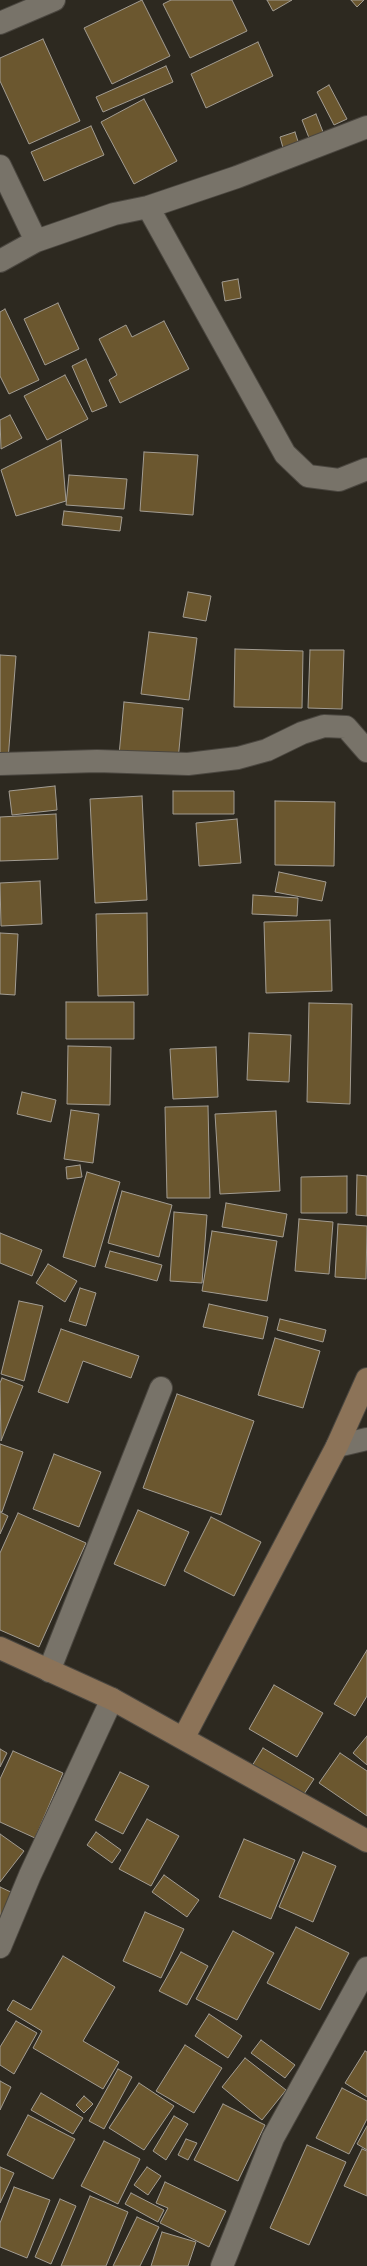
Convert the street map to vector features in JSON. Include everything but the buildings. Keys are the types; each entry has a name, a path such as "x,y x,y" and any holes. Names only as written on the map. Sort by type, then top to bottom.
{"street":[{"path":"0,24 54,0"},
{"path":"0,261 36,241 114,214 148,207 237,177 367,127"},
{"path":"0,166 36,241"},
{"path":"148,207 285,454 308,476 339,480 367,469"},
{"path":"0,764 97,761 188,764 238,758 267,750 302,733 324,726 346,727 367,751"},
{"path":"184,1737 337,1446 367,1378"},
{"path":"49,1671 161,1388"},
{"path":"337,1446 367,1439"},
{"path":"0,1648 112,1699 184,1737 367,1841"},
{"path":"0,1947 30,1875 112,1699"},
{"path":"222,2266 273,2138 367,1968"}]}
